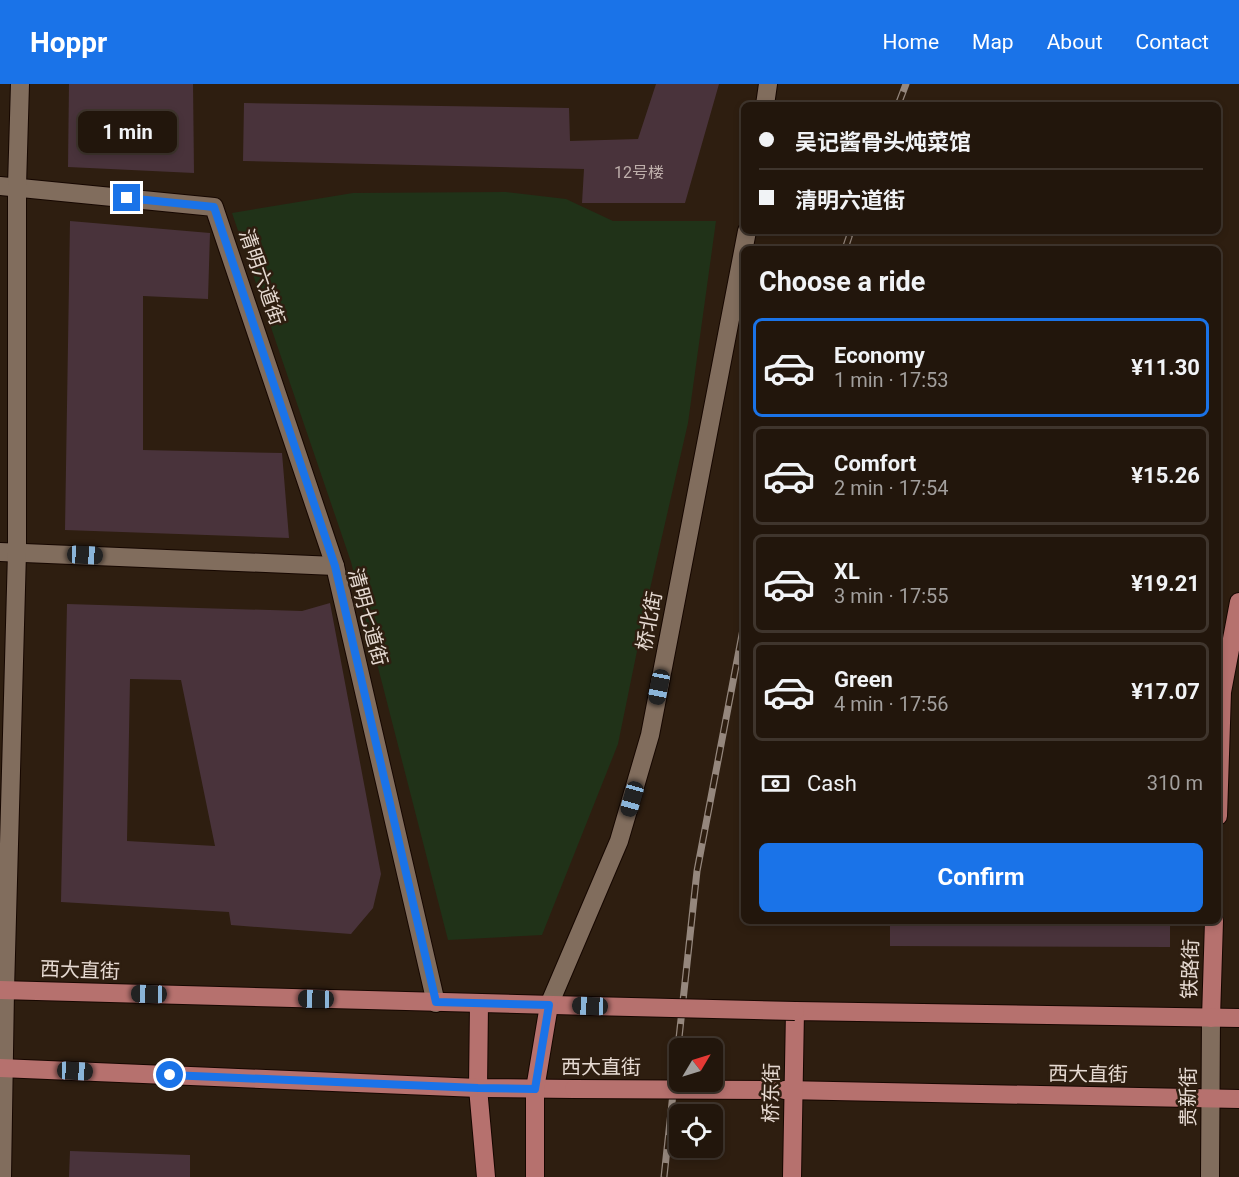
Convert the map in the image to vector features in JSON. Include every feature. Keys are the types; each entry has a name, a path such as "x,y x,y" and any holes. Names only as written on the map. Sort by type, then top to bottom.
{"main road":[{"path":"1221,723 1222,692 1239,602"},
{"name":"铁路街","path":"1211,1018 1214,924"},
{"name":"西大直街","path":"2,990 479,1004 1239,1018"},
{"path":"479,1004 478,1088 486,1177"},
{"path":"535,1177 535,1089 549,1005"},
{"name":"桥东街","path":"792,1177 795,1011"},
{"name":"西大直街","path":"2,1068 478,1088 794,1090 1239,1099"}],"street":[{"path":"2,1177 2,990 9,552 9,186 20,84"},
{"path":"765,102 768,84"},
{"name":"清明六道街","path":"9,186 214,207 335,566"},
{"name":"桥北街","path":"549,1005 619,841 650,735 741,262"},
{"name":"清明七道街","path":"9,552 335,566 436,1002"},
{"name":"贵新街","path":"1210,1177 1211,1018"}],"green space":[{"path":"506,192 566,199 613,221 716,221 688,423 647,602 618,744 542,935 448,940 351,562 232,213 353,193"}],"building":[{"path":"69,84 193,84 194,173 68,167"},
{"path":"656,84 719,84 685,203 582,203 584,169 243,161 244,103 569,108 570,141 638,139"},
{"path":"70,221 210,233 208,299 143,296 143,450 282,453 289,538 65,530"},
{"path":"330,603 381,874 373,908 351,934 231,925 229,912 61,902 67,604 302,611","holes":["130,679 181,680 215,846 127,841"]},
{"path":"890,924 1170,924 1170,947 890,946"},
{"path":"70,1151 190,1155 190,1177 69,1177"}],"railway":[{"path":"899,102 906,84"},
{"path":"846,246 850,234"},
{"path":"664,1177 697,871 741,640"}],"route":[{"path":"127,198 214,207 335,566 436,1002 549,1005 535,1089 170,1075"}]}
